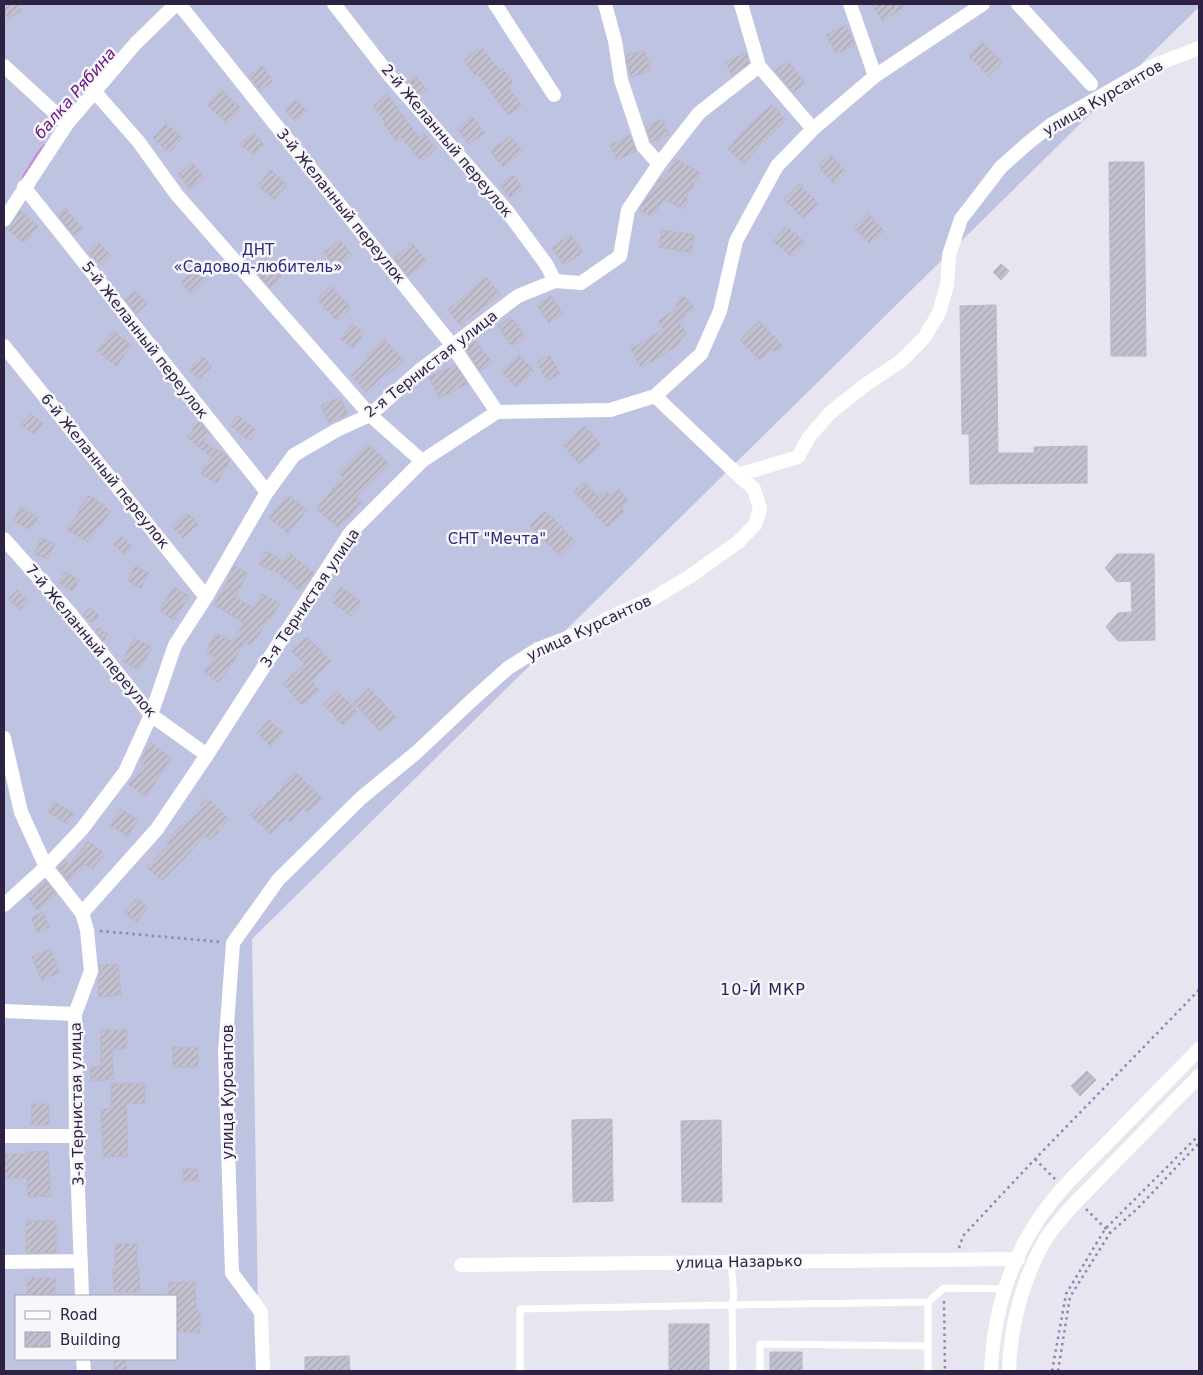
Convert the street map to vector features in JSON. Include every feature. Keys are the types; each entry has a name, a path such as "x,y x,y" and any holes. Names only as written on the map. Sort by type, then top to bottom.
{"street":[{"path":"4,220 67,124 135,44 177,4"},
{"name":"3-й Желанный переулок","path":"177,4 452,345 497,412"},
{"name":"2-й Желанный переулок","path":"334,4 390,76 507,211 546,264 555,281"},
{"path":"495,4 554,95"},
{"path":"605,4 615,41 621,80 642,146 659,164"},
{"path":"741,4 759,66 813,128"},
{"path":"850,4 876,76"},
{"path":"497,412 610,410 655,396 701,354 720,311 736,241 777,166 813,128 876,76 983,4"},
{"path":"1018,4 1091,84"},
{"name":"улица Курсантов","path":"738,475 798,457 809,437 830,413 865,385 901,361 924,338 939,313 947,285 949,255 961,219 1001,167 1052,124 1155,66 1199,48"},
{"path":"4,66 67,124"},
{"name":"2-я Тернистая улица","path":"4,905 46,867 82,829 125,772 150,715 175,645 206,597 266,492 294,455 337,430 370,415 420,370 518,296 555,281 581,283 620,256 628,210 659,164 699,113 759,66"},
{"path":"94,91 138,141 177,195 370,415 422,461"},
{"name":"5-й Желанный переулок","path":"24,187 266,492"},
{"name":"6-й Желанный переулок","path":"4,346 206,597"},
{"path":"655,396 738,475"},
{"name":"3-я Тернистая улица","path":"82,1295 76,1136 75,1014 90,971 87,930 82,913 157,828 207,755 350,533 422,461 497,412"},
{"name":"улица Курсантов","path":"263,1371 261,1312 232,1273 225,1052 233,943 278,880 362,798 417,752 470,700 508,668 538,649 580,633 654,598 692,575 738,542 755,525 760,509 754,489 738,475"},
{"name":"7-й Желанный переулок","path":"4,540 70,613 150,715 207,755"},
{"path":"4,738 21,812 46,867 82,913"},
{"path":"4,1011 75,1014"},
{"path":"991,1371 996,1323 1005,1289 1030,1233 1064,1187 1199,1049"},
{"path":"1009,1371 1013,1326 1029,1276 1044,1242 1078,1200 1199,1076"},
{"path":"4,1136 76,1136"},
{"name":"улица Назарько","path":"460,1265 1018,1258"},
{"path":"4,1262 81,1261"}],"lane":[{"path":"731,1263 734,1295 732,1305 733,1371"},
{"path":"520,1371 520,1309 928,1302 944,1288 1005,1289"},
{"path":"928,1302 928,1371"},
{"path":"760,1371 760,1344 928,1346"}],"path":[{"path":"87,930 233,943"},
{"path":"1035,1159 1199,990"},
{"path":"1052,1371 1066,1294 1105,1229 1199,1135"},
{"path":"1058,1371 1070,1298 1110,1234 1137,1209 1199,1143"},
{"path":"1078,1200 1110,1234"}],"green space":[{"name":"ДНТ «Садовод-любитель»","path":"4,4 1199,4 1199,7 252,939 259,1371 4,1371"}],"building":[{"path":"4,4 17,4 21,10 9,19 4,11"},
{"path":"871,4 907,4 883,21"},
{"path":"846,25 855,45 836,54 826,35"},
{"path":"982,42 1002,62 989,76 969,57"},
{"path":"481,47 500,71 503,69 513,83 508,87 522,105 508,115 477,73 475,75 464,60"},
{"path":"644,50 651,70 632,77 626,56"},
{"path":"746,53 749,63 732,76 726,62"},
{"path":"788,61 805,83 793,92 775,71"},
{"path":"262,66 273,81 260,91 249,76"},
{"path":"415,75 427,90 419,96 407,82"},
{"path":"220,89 241,108 227,123 207,105"},
{"path":"387,94 419,138 424,134 436,149 421,161 401,137 396,141 384,124 386,123 373,106"},
{"path":"296,100 307,111 296,121 285,110"},
{"path":"772,105 786,120 760,144 744,164 728,149 750,124"},
{"path":"473,117 485,133 469,144 457,129"},
{"path":"663,119 669,135 651,142 646,127"},
{"path":"166,124 182,138 169,153 153,138"},
{"path":"253,133 264,145 254,154 239,145"},
{"path":"630,135 636,151 617,160 610,145"},
{"path":"510,136 522,151 503,167 492,154 492,150"},
{"path":"830,154 846,172 834,184 818,166"},
{"path":"676,159 700,173 686,198 688,200 684,209 664,199 652,217 639,209 661,178 663,180"},
{"path":"1109,162 1144,162 1146,356 1111,356"},
{"path":"192,163 204,177 190,189 178,174"},
{"path":"271,170 287,185 274,199 258,185"},
{"path":"513,175 523,188 510,198 500,185"},
{"path":"799,184 818,203 803,218 784,199"},
{"path":"65,208 83,229 75,236 57,215"},
{"path":"20,211 38,226 24,243 6,228 11,225"},
{"path":"868,214 884,231 870,244 854,227"},
{"path":"786,226 805,242 792,257 773,241"},
{"path":"662,230 694,235 691,253 659,247"},
{"path":"570,235 583,252 564,265 552,248"},
{"path":"340,240 352,255 336,268 324,252"},
{"path":"98,242 111,255 101,265 88,252"},
{"path":"412,243 426,261 408,276 394,258"},
{"path":"264,257 282,275 270,288 253,268"},
{"path":"1001,264 1009,271 1001,280 993,272"},
{"path":"195,269 206,279 192,294 181,283"},
{"path":"486,277 500,294 460,325 448,310"},
{"path":"331,286 351,308 337,321 317,299"},
{"path":"135,291 147,304 136,314 125,299"},
{"path":"551,296 563,314 549,323 537,305"},
{"path":"684,296 694,308 678,322 686,333 676,346 655,360 640,367 631,349 664,329 658,321 678,307 675,304"},
{"path":"996,305 998,453 1034,453 1034,447 1087,446 1087,483 970,484 969,434 962,434 960,306"},
{"path":"511,317 525,337 512,346 498,326"},
{"path":"759,321 783,346 776,353 772,349 760,360 740,340"},
{"path":"351,324 364,332 354,348 341,339"},
{"path":"113,331 132,346 116,366 97,351"},
{"path":"384,339 404,361 388,375 386,373 366,392 351,376 369,358 366,356"},
{"path":"476,341 492,363 480,371 465,349"},
{"path":"519,355 534,371 516,387 501,371"},
{"path":"550,355 560,374 547,381 537,362"},
{"path":"202,356 212,366 199,379 189,370"},
{"path":"455,365 468,384 439,398 429,377"},
{"path":"340,397 348,414 329,423 321,406"},
{"path":"30,413 43,423 34,434 21,425"},
{"path":"238,415 257,431 249,441 230,425"},
{"path":"199,421 210,434 203,442 226,455 230,460 217,483 201,474 211,457 187,437"},
{"path":"585,426 601,445 579,464 563,445"},
{"path":"368,444 389,464 356,497 362,501 339,528 316,509 343,477 339,473"},
{"path":"584,482 599,498 606,491 611,496 618,489 628,500 621,508 624,512 607,527 574,491"},
{"path":"89,495 111,511 87,542 67,529"},
{"path":"288,495 307,510 288,533 269,518"},
{"path":"21,507 38,517 30,530 13,520"},
{"path":"545,511 575,541 560,556 530,526"},
{"path":"187,513 198,524 183,538 172,527"},
{"path":"121,536 132,546 124,554 113,544"},
{"path":"41,538 55,544 48,559 34,554"},
{"path":"266,551 283,561 289,553 314,573 300,591 273,569 272,571 259,564"},
{"path":"1117,554 1154,554 1155,640 1118,641 1106,627 1118,613 1132,612 1131,581 1117,582 1105,568"},
{"path":"135,566 149,573 141,588 128,581"},
{"path":"234,566 247,573 235,597 254,608 262,594 280,603 271,619 268,618 260,633 250,645 244,641 232,665 219,682 204,672 215,656 206,652 216,633 232,641 245,623 214,605 230,578 228,577"},
{"path":"65,572 79,580 72,591 58,583"},
{"path":"174,587 189,596 174,620 159,610"},
{"path":"341,587 361,602 351,616 331,601"},
{"path":"17,590 28,601 20,610 8,599"},
{"path":"90,607 99,615 92,623 83,615"},
{"path":"98,628 108,634 103,641 96,631"},
{"path":"307,637 331,661 311,681 319,690 302,705 283,684 304,664 292,651"},
{"path":"135,638 152,648 139,670 122,661"},
{"path":"369,688 396,717 380,731 354,703"},
{"path":"337,691 358,712 343,725 323,704"},
{"path":"269,720 283,733 271,746 257,733"},
{"path":"151,743 171,758 146,796 129,785 144,764 140,761"},
{"path":"296,772 322,799 307,812 303,808 290,822 286,818 271,834 250,815 261,804 264,806"},
{"path":"208,798 229,819 218,830 219,832 209,840 205,835 162,881 147,867 169,844 167,842 185,821 187,823 202,810 199,806"},
{"path":"55,802 74,814 67,824 48,812"},
{"path":"121,809 138,820 127,836 110,825"},
{"path":"88,841 105,854 92,869 86,864 68,881 58,868 65,860 69,865"},
{"path":"45,880 56,894 37,910 27,896"},
{"path":"137,898 148,908 136,922 124,912"},
{"path":"42,912 50,927 38,932 31,918"},
{"path":"50,949 60,972 42,980 32,957"},
{"path":"118,964 121,995 99,997 99,965"},
{"path":"101,1030 127,1030 126,1049 112,1049 114,1079 91,1081 90,1067 101,1066"},
{"path":"173,1047 198,1047 198,1067 173,1067"},
{"path":"1087,1071 1096,1080 1080,1096 1071,1086"},
{"path":"111,1083 145,1083 145,1103 126,1103 128,1156 103,1157 101,1109 111,1109"},
{"path":"32,1104 49,1104 49,1125 31,1125"},
{"path":"612,1119 613,1201 573,1202 572,1120"},
{"path":"721,1120 722,1202 682,1202 681,1121"},
{"path":"48,1151 51,1196 28,1197 27,1178 4,1178 4,1154 27,1154 26,1152"},
{"path":"183,1169 198,1169 198,1180 183,1181"},
{"path":"26,1221 56,1221 56,1253 26,1253"},
{"path":"115,1244 137,1244 137,1269 139,1269 140,1292 114,1292"},
{"path":"27,1278 55,1278 55,1295 27,1295"},
{"path":"168,1282 195,1282 196,1310 200,1314 200,1332 178,1332 178,1295 168,1295"},
{"path":"669,1324 709,1324 709,1371 669,1371"},
{"path":"770,1352 802,1352 802,1371 770,1371"},
{"path":"349,1356 350,1371 305,1371 305,1357"},
{"path":"114,1360 126,1360 127,1371 114,1371"}],"waterway":[{"name":"балка Рябина","path":"24,177 45,146"}],"district":[{"name":"10-Й МКР","path":"763,989"}],"park label":[{"name":"СНТ \"Мечта\"","path":"497,539"}]}
